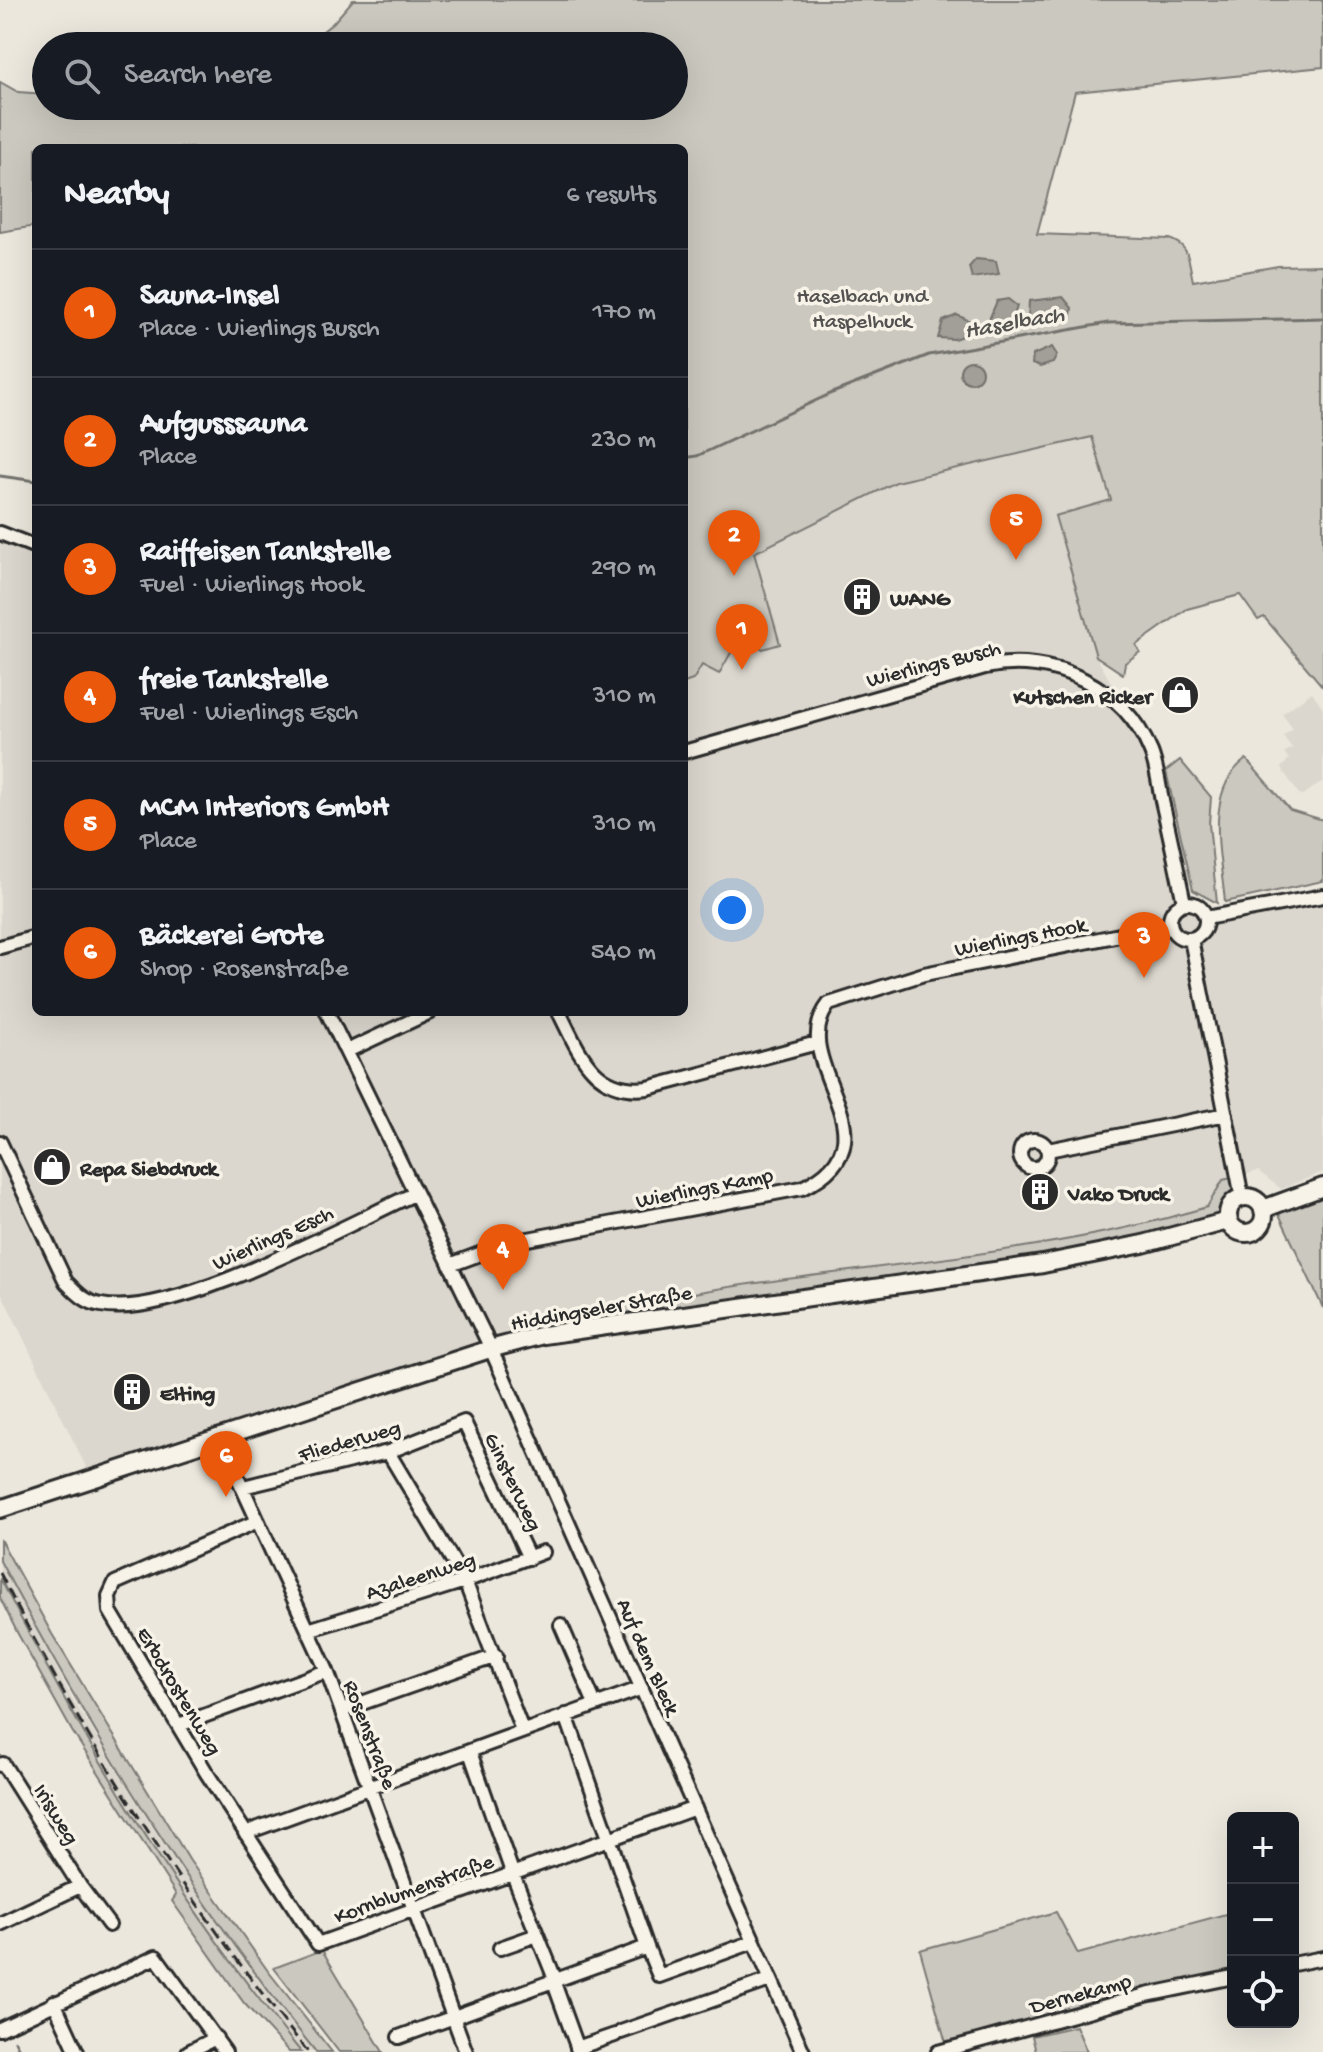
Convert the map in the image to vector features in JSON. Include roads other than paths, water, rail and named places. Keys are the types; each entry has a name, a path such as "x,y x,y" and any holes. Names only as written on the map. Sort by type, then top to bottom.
{"street":[{"path":"0,533 32,545"},
{"name":"Wierlings Busch","path":"688,751 985,667 1008,662 1060,669 1107,694 1140,731 1152,755 1184,903"},
{"path":"1206,918 1323,896"},
{"path":"1184,903 1199,907 1206,918 1203,932 1191,939 1178,936 1170,925 1171,914 1184,903"},
{"name":"Wierlings Hook","path":"817,1043 820,1016 829,1004 924,974 1170,925"},
{"path":"0,947 32,938"},
{"path":"1191,939 1242,1197"},
{"path":"329,1016 490,1349"},
{"path":"347,1051 421,1016"},
{"path":"561,1016 591,1072 603,1081 628,1089 648,1088 817,1043"},
{"name":"Wierlings Kamp","path":"450,1265 512,1242 802,1188 824,1178 837,1160 845,1138 844,1119 817,1043"},
{"path":"1048,1150 1226,1114"},
{"name":"Wierlings Esch","path":"0,1142 66,1282 83,1299 103,1306 147,1303 235,1278 414,1194"},
{"path":"1263,1209 1323,1187"},
{"path":"1242,1197 1255,1199 1263,1209 1263,1223 1254,1232 1242,1233 1228,1221 1230,1206 1242,1197"},
{"name":"Hiddingseler Straße","path":"0,1509 490,1349 543,1335 1043,1264 1143,1244 1228,1221"},
{"name":"Auf dem Bleck","path":"490,1349 803,2052"},
{"name":"Fliederweg","path":"243,1487 388,1452 464,1422"},
{"name":"Ginsterweg","path":"464,1422 529,1558"},
{"name":"Rosenstraße","path":"220,1439 327,1671 416,1906 466,2052"},
{"path":"388,1452 465,1581 522,1730"},
{"name":"Erbdrostenweg","path":"245,1833 110,1611 109,1596 115,1583 258,1521"},
{"name":"Azaleenweg","path":"308,1630 465,1581 543,1552"},
{"path":"561,1625 595,1704"},
{"path":"342,1710 496,1656"},
{"path":"179,1725 327,1671"},
{"path":"245,1833 642,1688"},
{"path":"566,1715 659,1976 753,1942"},
{"name":"Kornblumenstraße","path":"470,1752 512,1872"},
{"name":"Irisweg","path":"0,1765 3,1764 80,1886 109,1925"},
{"name":"Kornblumenstraße","path":"245,1833 318,1944 607,1837 695,1808"},
{"path":"512,1872 578,2050 770,1980"},
{"path":"0,1924 80,1886"},
{"path":"500,1948 537,1935"},
{"path":"399,2037 647,1947"},
{"path":"0,2029 156,1957 225,2052"},
{"path":"1299,1963 1323,1958"},
{"name":"Dernekamp","path":"938,2052 1146,1995 1227,1978"},
{"path":"54,2002 77,2052"},
{"path":"188,2052 216,2038"}],"waterway":[{"name":"Haselbach","path":"688,457 697,456 832,393 929,355 1108,323 1323,318"},
{"name":"Haselbach","path":"0,476 32,480"},
{"path":"15,2041 20,2052"}],"railway":[{"path":"0,1573 67,1699 141,1821 222,1939 308,2052"}],"place":[{"name":"MCM Interiors GmbH","path":"1016,560"},
{"name":"Aufgusssauna","path":"734,576"},
{"name":"WANG","path":"862,597"},
{"name":"Sauna-Insel","path":"742,670"},
{"name":"Kutschen Ricker","path":"1180,695"},
{"name":"Raiffeisen Tankstelle","path":"1144,978"},
{"name":"Repa Siebdruck","path":"52,1167"},
{"name":"Vako Druck","path":"1040,1192"},
{"name":"freie Tankstelle","path":"503,1290"},
{"name":"Elting","path":"132,1392"},
{"name":"Bäckerei Grote","path":"226,1497"}],"park label":[{"name":"Haselbach und Haspelhuck","path":"862,306"}]}
